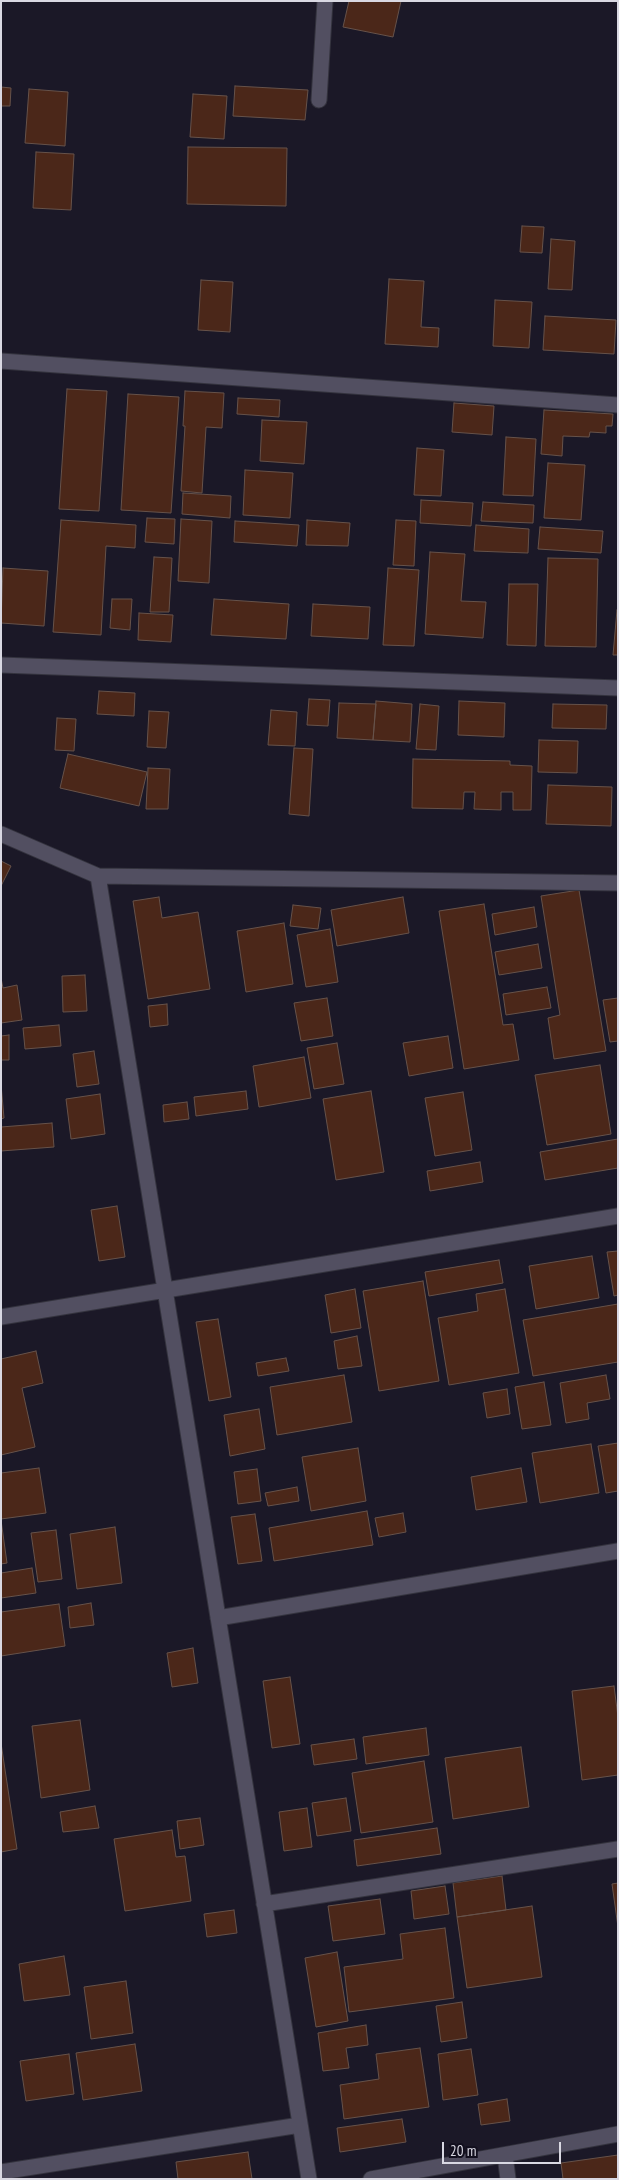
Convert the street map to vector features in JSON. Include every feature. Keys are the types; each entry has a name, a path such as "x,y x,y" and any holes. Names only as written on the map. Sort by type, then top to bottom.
{"street":[{"path":"319,100 325,1"},
{"path":"1,361 618,404"},
{"path":"1,665 618,688"},
{"path":"1,834 98,876 618,882"},
{"path":"98,876 309,2179"},
{"path":"1,1318 618,1216"},
{"path":"218,1618 618,1551"},
{"path":"264,1904 618,1849"},
{"path":"1,2172 300,2125"},
{"path":"371,2179 618,2134"},
{"path":"505,2154 508,2179"}],"building":[{"path":"349,1 401,1 393,37 343,27"},
{"path":"235,86 308,90 305,120 233,116"},
{"path":"1,87 11,88 10,106 1,106"},
{"path":"29,89 68,92 65,146 25,143"},
{"path":"193,94 227,96 224,139 190,137"},
{"path":"188,147 287,148 286,206 187,204"},
{"path":"36,152 74,154 71,210 33,208"},
{"path":"522,226 544,227 542,253 520,252"},
{"path":"551,239 575,241 572,290 548,289"},
{"path":"389,279 424,281 421,327 439,328 438,347 385,344"},
{"path":"201,280 233,282 230,332 198,330"},
{"path":"495,300 532,302 529,348 493,346"},
{"path":"545,316 616,320 614,354 543,350"},
{"path":"67,389 107,391 99,511 59,509"},
{"path":"185,391 224,393 222,428 206,427 202,493 181,491"},
{"path":"128,394 179,397 171,513 121,510"},
{"path":"238,398 280,400 279,417 237,414"},
{"path":"454,403 494,406 492,435 452,432"},
{"path":"544,410 613,414 612,426 606,426 606,433 590,432 589,437 563,436 562,456 541,454"},
{"path":"262,420 307,422 304,464 260,461"},
{"path":"506,437 536,439 533,496 503,495"},
{"path":"417,448 444,450 441,496 414,495"},
{"path":"548,463 585,465 581,520 544,518"},
{"path":"245,470 293,473 290,518 243,515"},
{"path":"183,493 231,496 230,518 182,514"},
{"path":"421,500 473,503 471,526 420,523"},
{"path":"483,502 534,505 533,523 481,521"},
{"path":"147,518 175,519 174,544 145,542"},
{"path":"181,519 212,521 209,583 178,581"},
{"path":"61,520 136,525 135,548 106,546 101,635 53,632"},
{"path":"307,520 350,523 348,546 306,545"},
{"path":"396,520 416,521 414,566 393,565"},
{"path":"235,521 299,525 297,546 234,542"},
{"path":"476,525 529,529 528,553 474,551"},
{"path":"540,527 603,531 601,553 538,549"},
{"path":"430,552 465,554 461,601 486,602 483,638 425,634"},
{"path":"154,557 172,558 169,612 150,612"},
{"path":"548,558 598,559 596,647 545,646"},
{"path":"3,568 48,571 44,626 1,623"},
{"path":"388,568 419,570 414,646 383,645"},
{"path":"509,584 538,584 536,646 507,645"},
{"path":"112,599 132,599 130,630 110,628"},
{"path":"214,599 289,604 286,639 211,635"},
{"path":"313,604 370,607 368,639 311,636"},
{"path":"617,610 618,655 613,655"},
{"path":"139,613 173,615 171,642 138,640"},
{"path":"99,691 135,693 134,716 97,714"},
{"path":"309,699 330,700 328,726 307,725"},
{"path":"376,701 412,704 410,742 373,740"},
{"path":"459,701 505,703 504,737 458,735"},
{"path":"339,703 376,704 373,740 337,738"},
{"path":"420,704 439,706 436,750 416,749"},
{"path":"553,704 607,705 606,729 552,728"},
{"path":"271,710 297,712 295,746 268,745"},
{"path":"149,711 169,712 166,748 147,747"},
{"path":"57,718 76,719 74,751 55,750"},
{"path":"539,740 578,741 577,773 538,772"},
{"path":"294,748 313,749 309,816 289,814"},
{"path":"68,754 147,772 139,806 60,788"},
{"path":"413,759 510,761 510,765 532,766 531,810 513,810 513,792 501,792 501,810 474,809 475,792 464,792 463,809 412,808"},
{"path":"148,768 170,769 168,809 146,809"},
{"path":"548,785 612,787 611,826 546,824"},
{"path":"1,861 11,866 1,886"},
{"path":"579,890 606,1051 554,1059 548,1018 560,1015 541,896"},
{"path":"159,897 162,918 198,912 210,989 148,999 133,901"},
{"path":"403,897 409,933 337,946 331,910"},
{"path":"484,904 503,1025 513,1024 519,1060 464,1069 439,911"},
{"path":"293,905 321,908 318,929 290,926"},
{"path":"534,907 537,927 495,935 492,914"},
{"path":"284,923 293,984 246,992 237,931"},
{"path":"330,929 338,982 306,987 297,935"},
{"path":"538,944 542,968 499,975 495,952"},
{"path":"85,975 87,1011 63,1012 62,976"},
{"path":"1,978 3,988 17,985 22,1020 1,1023"},
{"path":"547,987 551,1008 506,1015 503,994"},
{"path":"327,998 333,1036 301,1041 294,1003"},
{"path":"618,998 618,1041 610,1042 603,1000"},
{"path":"167,1004 168,1025 150,1027 148,1006"},
{"path":"59,1025 61,1046 25,1049 23,1028"},
{"path":"9,1035 9,1060 1,1060 1,1036"},
{"path":"448,1036 453,1068 409,1076 403,1043"},
{"path":"337,1043 344,1084 314,1089 307,1048"},
{"path":"94,1051 99,1084 77,1087 73,1054"},
{"path":"304,1057 311,1098 259,1107 253,1066"},
{"path":"600,1065 611,1134 547,1145 535,1075"},
{"path":"1,1084 4,1118 1,1119"},
{"path":"246,1091 248,1109 196,1116 194,1097"},
{"path":"371,1091 384,1172 336,1180 323,1099"},
{"path":"463,1092 472,1150 435,1156 425,1098"},
{"path":"100,1094 105,1134 71,1139 66,1099"},
{"path":"187,1102 189,1119 164,1122 163,1105"},
{"path":"52,1123 54,1147 1,1151 1,1127"},
{"path":"618,1139 618,1168 545,1180 540,1152"},
{"path":"480,1162 483,1182 430,1191 427,1171"},
{"path":"117,1206 125,1257 99,1261 91,1210"},
{"path":"618,1251 618,1295 614,1296 607,1252"},
{"path":"592,1256 599,1298 536,1309 529,1266"},
{"path":"499,1260 503,1283 429,1296 425,1272"},
{"path":"423,1281 439,1381 379,1391 363,1291"},
{"path":"355,1289 361,1328 331,1333 325,1295"},
{"path":"505,1289 519,1373 449,1385 438,1318 478,1311 476,1294"},
{"path":"618,1304 618,1362 533,1376 523,1320"},
{"path":"218,1319 231,1397 209,1401 196,1322"},
{"path":"357,1336 362,1366 338,1369 334,1341"},
{"path":"36,1351 43,1383 22,1388 35,1447 1,1455 1,1359"},
{"path":"286,1358 289,1371 258,1376 256,1363"},
{"path":"344,1375 352,1422 277,1435 270,1387"},
{"path":"606,1375 610,1399 587,1403 589,1419 566,1423 560,1383"},
{"path":"544,1382 551,1425 522,1429 515,1387"},
{"path":"507,1389 510,1414 487,1418 483,1393"},
{"path":"259,1409 265,1449 230,1456 224,1415"},
{"path":"618,1443 618,1491 606,1493 598,1446"},
{"path":"591,1444 599,1493 540,1503 532,1453"},
{"path":"358,1448 366,1501 311,1511 302,1457"},
{"path":"39,1468 46,1513 1,1519 1,1473"},
{"path":"521,1468 527,1502 476,1510 471,1477"},
{"path":"257,1469 261,1501 238,1504 234,1472"},
{"path":"297,1487 299,1501 268,1506 265,1493"},
{"path":"367,1511 373,1545 274,1561 269,1528"},
{"path":"403,1513 406,1532 379,1537 375,1518"},
{"path":"255,1514 262,1561 238,1564 231,1517"},
{"path":"1,1520 7,1563 1,1564"},
{"path":"115,1527 122,1583 77,1589 70,1534"},
{"path":"56,1530 62,1579 38,1582 31,1533"},
{"path":"32,1568 36,1593 1,1598 1,1573"},
{"path":"91,1603 94,1625 70,1628 68,1607"},
{"path":"59,1604 65,1646 1,1656 1,1612"},
{"path":"193,1648 198,1683 172,1687 167,1653"},
{"path":"290,1677 300,1744 272,1748 263,1681"},
{"path":"614,1686 618,1717 618,1775 582,1780 572,1691"},
{"path":"80,1720 90,1790 41,1798 32,1726"},
{"path":"426,1728 429,1755 366,1764 363,1737"},
{"path":"354,1739 357,1759 314,1765 311,1745"},
{"path":"1,1743 17,1849 1,1852"},
{"path":"521,1747 529,1807 453,1819 445,1758"},
{"path":"424,1761 433,1822 361,1833 352,1773"},
{"path":"346,1798 351,1831 317,1836 312,1803"},
{"path":"95,1806 99,1828 63,1832 60,1812"},
{"path":"307,1808 312,1847 284,1851 279,1812"},
{"path":"200,1818 204,1845 180,1849 177,1821"},
{"path":"437,1828 441,1854 357,1866 354,1840"},
{"path":"172,1830 176,1857 185,1856 191,1901 125,1911 114,1839"},
{"path":"502,1876 506,1910 457,1917 453,1883"},
{"path":"618,1883 618,1927 612,1884"},
{"path":"445,1886 449,1914 414,1919 411,1891"},
{"path":"380,1899 385,1934 333,1941 328,1906"},
{"path":"532,1906 542,1977 467,1988 457,1917"},
{"path":"234,1910 237,1933 207,1937 204,1914"},
{"path":"445,1928 454,1998 349,2012 344,1967 403,1959 400,1934"},
{"path":"337,1952 348,2021 316,2027 305,1958"},
{"path":"64,1956 70,1995 24,2001 19,1964"},
{"path":"126,1981 133,2033 91,2039 84,1987"},
{"path":"462,2002 467,2038 441,2042 436,2006"},
{"path":"366,2025 368,2045 346,2048 349,2068 323,2071 318,2033"},
{"path":"135,2044 142,2091 83,2100 76,2053"},
{"path":"420,2048 429,2107 344,2119 340,2085 379,2079 376,2054"},
{"path":"471,2049 478,2095 443,2100 438,2054"},
{"path":"69,2054 74,2094 26,2101 20,2061"},
{"path":"507,2099 510,2121 481,2125 478,2104"},
{"path":"402,2119 406,2142 340,2152 337,2128"},
{"path":"248,2152 252,2179 178,2179 176,2162"},
{"path":"618,2155 618,2179 563,2179 561,2163"}]}
